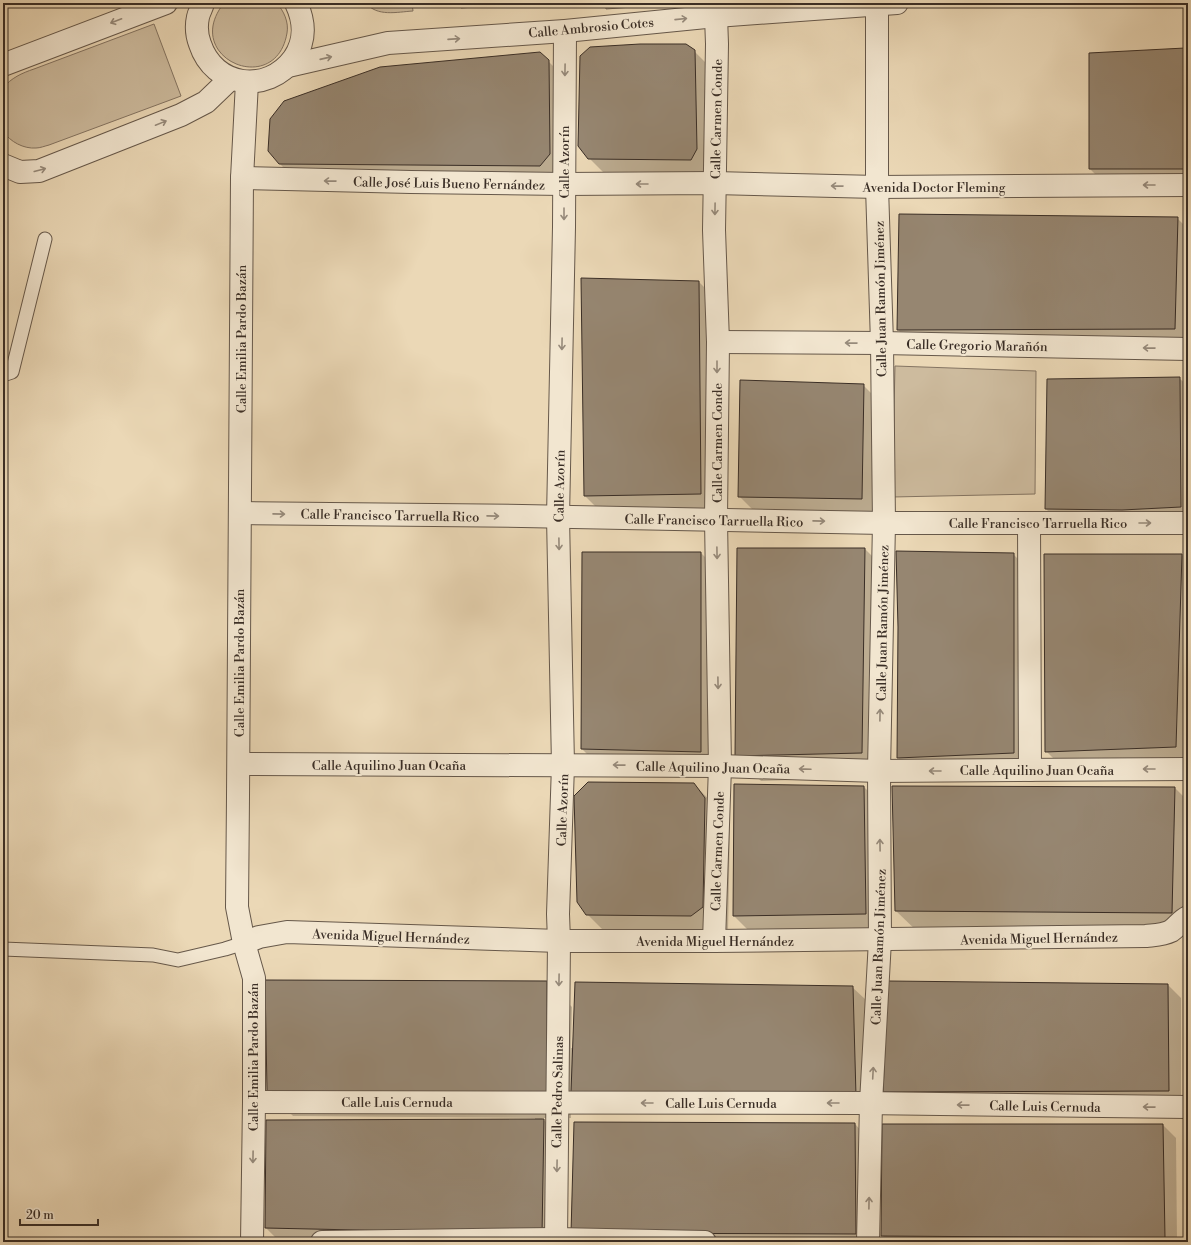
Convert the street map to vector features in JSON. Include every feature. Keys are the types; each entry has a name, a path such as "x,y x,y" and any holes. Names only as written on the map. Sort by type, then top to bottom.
{"street":[{"path":"3,65 166,3"},
{"path":"204,3 197,18 197,37 203,55 215,69 238,80 262,81 276,75 288,66 298,51 303,34 302,15 296,3"},
{"name":"Calle Ambrosio Cotes","path":"288,66 388,43 565,31 716,16 887,4"},
{"name":"Calle Juan Ramón Jiménez","path":"868,1242 871,1104 880,940 879,771 884,523 882,343 877,187 887,4"},
{"name":"Calle Carmen Conde","path":"714,941 720,766 716,519 718,342 714,230 717,52 716,16"},
{"name":"Calle Azorín","path":"559,942 558,914 563,765 558,517 564,184 565,31"},
{"path":"3,165 20,172 39,171 181,115 206,102 238,80"},
{"name":"Calle Emilia Pardo Bazán","path":"238,80 242,178 239,764 236,907 254,978 252,1242"},
{"name":"Calle José Luis Bueno Fernández","path":"242,178 411,182 681,184"},
{"name":"Avenida Doctor Fleming","path":"681,184 715,183 877,187 1188,185"},
{"name":"Calle Gregorio Marañón","path":"718,342 882,343 1188,349"},
{"name":"Calle Francisco Tarruella Rico","path":"240,513 716,519 884,523 1188,523"},
{"path":"1029,523 1030,770"},
{"name":"Calle Aquilino Juan Ocaña","path":"239,764 410,766 720,766 879,771 1188,769"},
{"name":"Avenida Miguel Hernández","path":"244,942 258,937 287,932 559,942 880,940 1146,936 1171,931 1186,915"},
{"name":"Calle Pedro Salinas","path":"556,1240 559,942"},
{"name":"Calle Luis Cernuda","path":"254,1102 871,1104 1188,1107"},
{"path":"322,1242 556,1240 705,1242"}],"lane":[{"path":"3,375 12,372 45,239"},
{"path":"3,949 153,955 178,960 225,949 244,942"}],"shaded area":[{"path":"224,3 276,3 284,13 287,21 287,33 279,53 266,64 251,67 235,63 222,54 214,40 214,23"},
{"path":"366,3 412,3 413,11 394,13 381,12"},
{"path":"460,3 494,3 486,6 461,8"},
{"path":"605,3 684,3 606,9"},
{"path":"154,24 181,96 39,148 22,146 9,138 3,131 3,88 13,79 21,74"},
{"path":"895,366 1036,371 1035,494 892,497"}],"building":[{"path":"640,44 686,44 695,50 697,149 691,160 588,159 578,146 580,56 590,47"},
{"path":"1185,48 1184,169 1089,169 1089,53"},
{"path":"540,52 549,60 550,154 540,166 279,164 268,151 270,119 284,101 380,67"},
{"path":"899,214 1178,217 1175,329 897,330"},
{"path":"581,278 699,281 701,494 584,496"},
{"path":"1180,377 1181,507 1122,510 1045,509 1047,379"},
{"path":"740,380 864,384 862,499 738,497"},
{"path":"737,548 865,548 862,753 735,756"},
{"path":"896,551 1014,553 1014,753 897,758 898,627"},
{"path":"582,552 701,552 701,752 581,749"},
{"path":"1044,554 1182,554 1176,747 1045,752"},
{"path":"588,782 694,783 705,798 703,907 691,916 586,915 577,902 574,796"},
{"path":"734,784 864,786 866,914 733,916"},
{"path":"892,786 1175,787 1172,913 895,911"},
{"path":"265,980 547,981 547,1094 267,1091"},
{"path":"888,981 1168,984 1169,1091 883,1092"},
{"path":"575,982 853,986 856,1096 571,1092"},
{"path":"544,1119 542,1234 265,1228 266,1120"},
{"path":"574,1122 855,1123 856,1234 571,1233"},
{"path":"882,1124 1163,1124 1165,1238 881,1236"}]}
